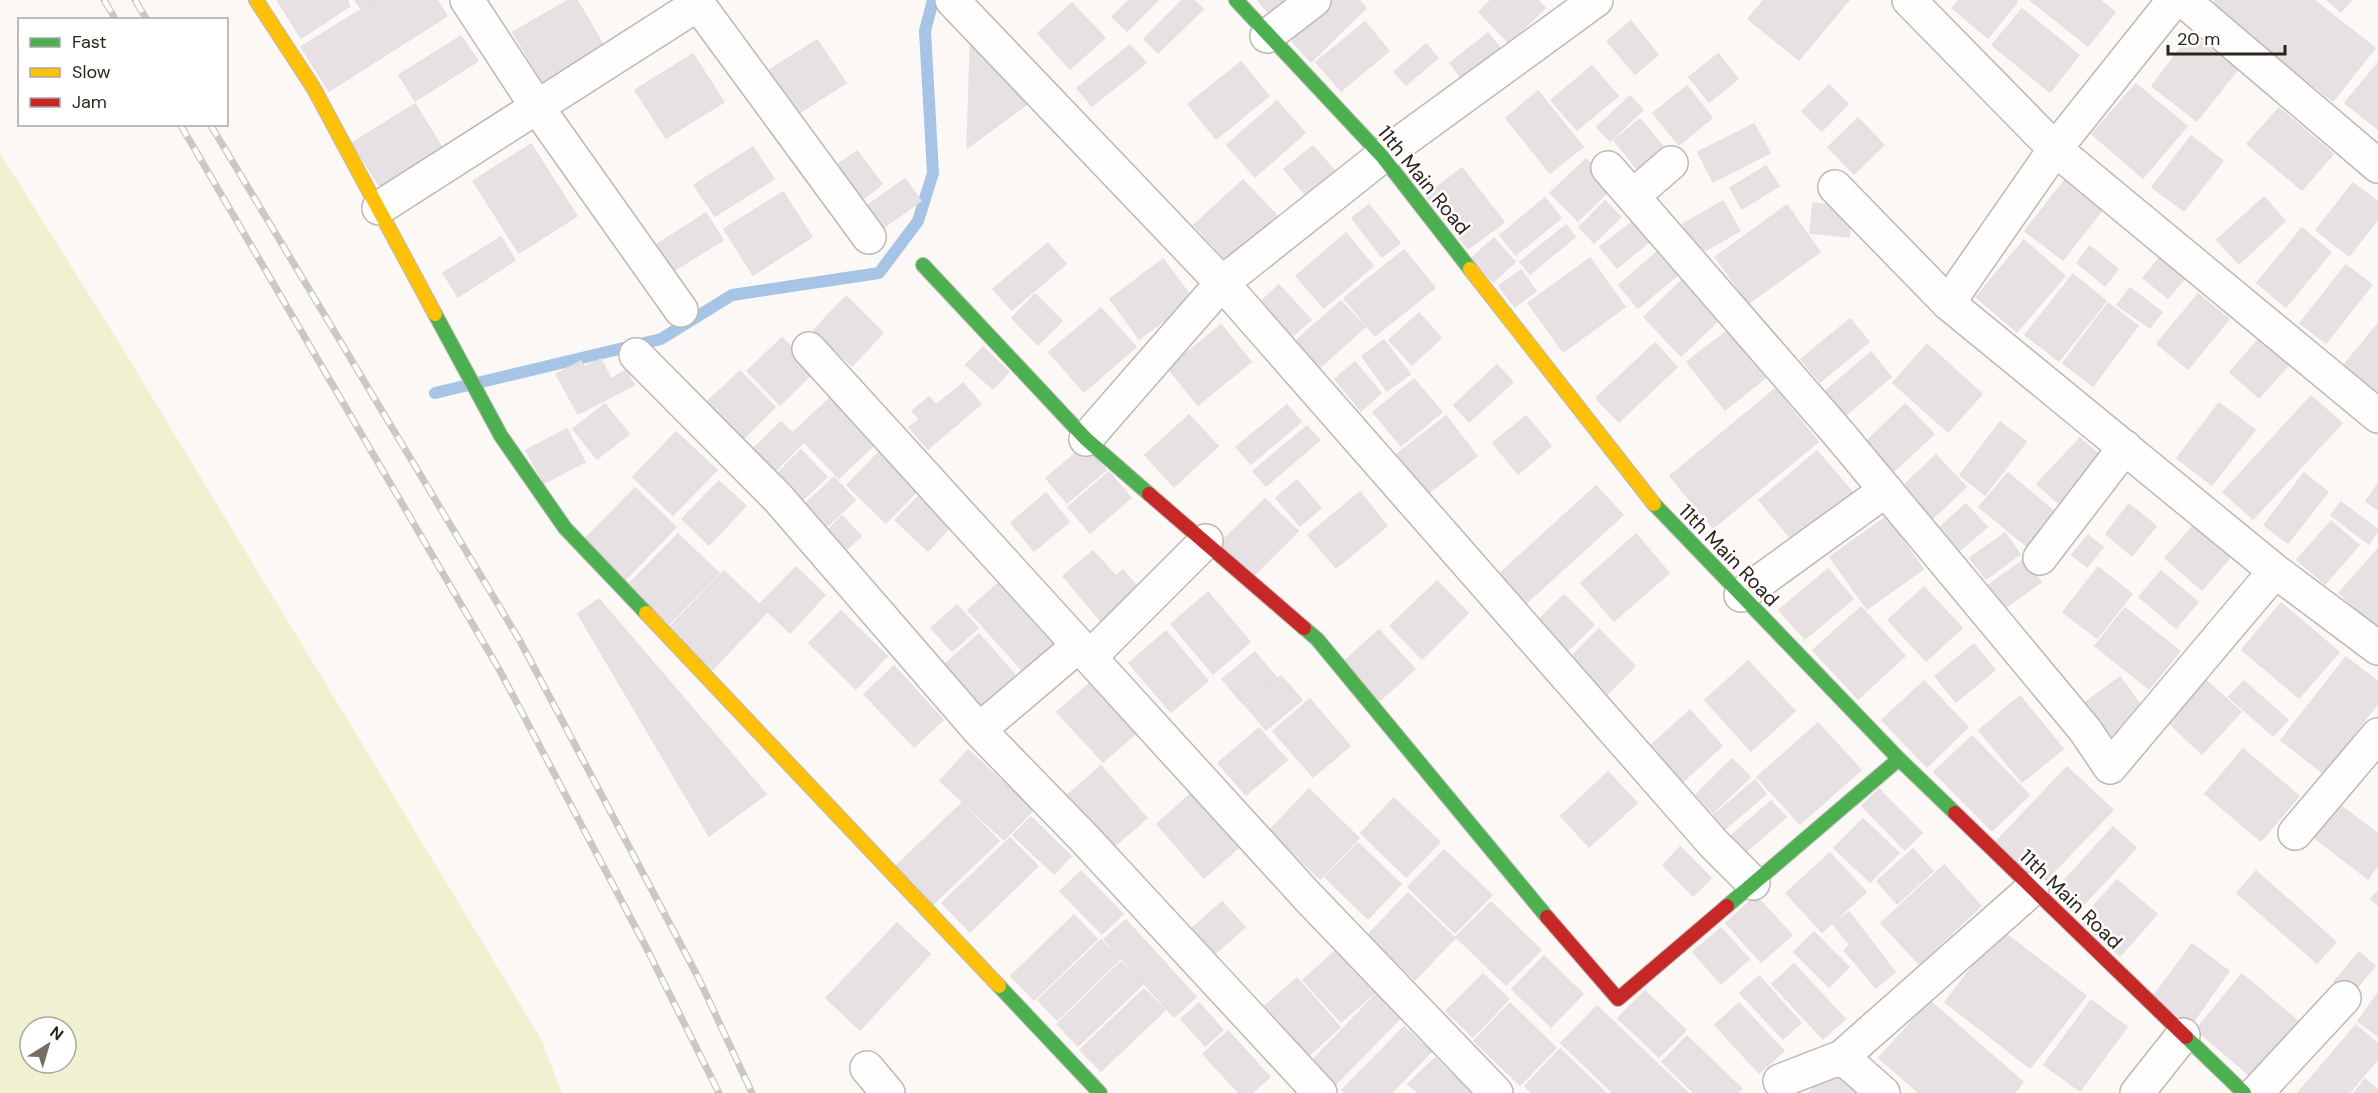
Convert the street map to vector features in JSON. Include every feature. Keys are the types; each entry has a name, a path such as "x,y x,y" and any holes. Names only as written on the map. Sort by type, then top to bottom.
{"street":[{"path":"256,0 314,87 501,436 565,528 1100,1093"},
{"path":"468,0 537,107 681,310"},
{"path":"952,0 1222,283 1713,843 1753,883"},
{"name":"11th Main Road","path":"1236,0 1267,36 1382,156 1663,515 1899,759 2244,1093"},
{"path":"1267,36 1314,0"},
{"path":"1086,439 1222,283 1382,156 1596,0"},
{"path":"1909,0 2055,149 2378,416"},
{"path":"1948,303 2055,149 2174,0"},
{"path":"2183,0 2378,166"},
{"path":"379,208 699,1 869,237"},
{"path":"1633,196 1671,163"},
{"path":"1608,168 1886,490 2085,730 2110,767 2275,571"},
{"path":"1835,187 1948,303 2275,571 2378,648"},
{"path":"922,265 1086,439 1317,639 1497,858 1618,999 1899,759"},
{"path":"809,349 1307,896 1496,1093"},
{"path":"636,355 778,498 979,730 1084,838 1320,1093"},
{"path":"2040,558 2124,447"},
{"path":"1741,595 1886,490"},
{"path":"979,730 1084,652 1206,541"},
{"path":"2295,833 2378,735"},
{"path":"1780,1081 1842,1057 2032,889"},
{"path":"2256,1093 2344,998"},
{"path":"2137,1093 2183,1035"},
{"path":"1842,1057 1883,1093"},
{"path":"867,1068 888,1093"}],"green space":[{"path":"0,153 118,341 541,1039 562,1093 0,1093"}],"building":[{"path":"277,0 347,0 350,6 301,38"},
{"path":"355,0 375,0 361,9"},
{"path":"376,0 437,0 447,16 329,91 301,47"},
{"path":"569,0 577,0 605,48 543,83 513,32"},
{"path":"1129,0 1158,0 1127,31 1112,17"},
{"path":"1182,0 1194,0 1203,9 1158,53 1144,39"},
{"path":"1258,0 1294,0 1272,17"},
{"path":"1334,0 1359,0 1366,8 1311,62 1292,41"},
{"path":"1491,0 1537,0 1545,8 1509,43 1479,12"},
{"path":"1764,0 1849,0 1799,60 1748,19"},
{"path":"1959,0 2015,0 2017,2 1988,38 1952,8"},
{"path":"2030,0 2100,0 2115,12 2088,46"},
{"path":"2216,0 2314,0 2375,48 2333,101 2212,6"},
{"path":"2327,0 2351,0 2341,12"},
{"path":"1072,3 1105,38 1070,69 1038,33"},
{"path":"2022,9 2079,55 2050,92 1992,45"},
{"path":"1631,21 1658,55 1635,74 1607,41"},
{"path":"1365,22 1389,51 1341,91 1316,62"},
{"path":"971,30 1026,105 967,148"},
{"path":"1488,33 1502,51 1464,82 1450,63"},
{"path":"2191,34 2237,70 2197,121 2152,86"},
{"path":"461,36 478,61 415,101 399,75"},
{"path":"817,40 846,83 791,118 763,74"},
{"path":"1426,44 1438,58 1406,85 1394,72"},
{"path":"1130,45 1146,63 1092,106 1077,88"},
{"path":"693,54 724,102 666,138 635,90"},
{"path":"1718,54 1738,79 1709,102 1689,77"},
{"path":"1241,62 1269,96 1216,139 1188,104"},
{"path":"2378,63 2378,129 2345,103"},
{"path":"1592,66 1618,96 1577,130 1551,100"},
{"path":"2136,84 2187,126 2143,178 2092,134"},
{"path":"1829,85 1848,104 1822,131 1802,111"},
{"path":"1687,86 1712,118 1679,145 1653,113"},
{"path":"1538,91 1583,147 1550,173 1506,118"},
{"path":"1630,96 1643,110 1610,141 1597,127"},
{"path":"1277,101 1305,133 1255,177 1227,145"},
{"path":"415,104 443,149 381,188 352,143"},
{"path":"2279,108 2333,154 2302,190 2247,144"},
{"path":"1858,118 1884,145 1854,174 1828,147"},
{"path":"1640,119 1669,154 1642,175 1614,140"},
{"path":"1754,124 1770,153 1713,182 1698,152"},
{"path":"2191,136 2223,161 2184,211 2152,187"},
{"path":"531,144 577,216 519,253 473,181"},
{"path":"1313,146 1339,176 1310,200 1284,169"},
{"path":"753,147 774,179 715,216 694,185"},
{"path":"857,151 882,184 862,200 836,166"},
{"path":"1586,159 1613,187 1578,221 1550,193"},
{"path":"1766,166 1779,186 1742,209 1730,188"},
{"path":"1462,168 1504,222 1468,249 1426,196"},
{"path":"2068,176 2106,205 2063,260 2025,231"},
{"path":"905,179 921,201 876,233 860,211"},
{"path":"1243,180 1281,220 1232,266 1194,225"},
{"path":"2353,183 2378,202 2378,219 2349,256 2316,230"},
{"path":"783,192 812,237 753,275 724,229"},
{"path":"2264,197 2285,221 2239,264 2217,240"},
{"path":"1545,198 1561,218 1516,255 1500,235"},
{"path":"1605,201 1621,217 1594,243 1579,227"},
{"path":"1723,201 1740,231 1699,254 1683,224"},
{"path":"1813,203 1852,207 1849,237 1810,233"},
{"path":"1369,205 1400,243 1382,257 1352,218"},
{"path":"1787,205 1820,252 1749,303 1715,257"},
{"path":"706,213 723,240 667,275 650,249"},
{"path":"1639,217 1655,237 1617,268 1600,247"},
{"path":"1566,225 1575,237 1530,274 1520,262"},
{"path":"2302,228 2331,252 2286,307 2257,283"},
{"path":"1346,233 1373,266 1324,308 1296,276"},
{"path":"501,237 515,260 458,297 443,273"},
{"path":"1494,238 1515,262 1493,282 1471,259"},
{"path":"2024,240 2065,276 2017,332 1976,297"},
{"path":"1048,243 1066,264 1012,310 993,289"},
{"path":"1665,245 1685,269 1638,308 1619,285"},
{"path":"2090,246 2118,269 2105,286 2077,263"},
{"path":"1404,250 1435,288 1375,336 1344,298"},
{"path":"2160,257 2185,278 2168,298 2143,278"},
{"path":"1590,258 1625,307 1563,352 1528,303"},
{"path":"1163,259 1193,299 1139,339 1110,299"},
{"path":"2346,265 2372,285 2326,343 2300,323"},
{"path":"1521,270 1536,291 1515,307 1499,286"},
{"path":"2073,274 2106,301 2059,361 2025,335"},
{"path":"1686,276 1723,316 1681,356 1644,317"},
{"path":"1279,285 1311,320 1286,342 1255,307"},
{"path":"2130,288 2162,312 2150,328 2117,305"},
{"path":"1035,294 1062,321 1038,345 1012,318"},
{"path":"2198,294 2229,319 2188,369 2157,344"},
{"path":"846,296 883,333 852,366 814,330"},
{"path":"1341,301 1365,327 1315,372 1291,345"},
{"path":"2108,303 2138,326 2093,386 2063,363"},
{"path":"1101,308 1136,347 1084,392 1049,352"},
{"path":"1419,313 1441,338 1412,365 1389,340"},
{"path":"1850,319 1869,342 1820,382 1801,359"},
{"path":"2378,324 2378,393 2344,365"},
{"path":"1221,325 1251,362 1198,405 1168,368"},
{"path":"1727,331 1765,378 1725,410 1687,362"},
{"path":"2265,332 2295,358 2259,398 2230,372"},
{"path":"782,338 815,371 780,405 747,371"},
{"path":"1384,340 1410,374 1387,391 1362,356"},
{"path":"1655,343 1677,367 1619,422 1596,398"},
{"path":"1927,344 1982,394 1948,432 1893,383"},
{"path":"983,347 1009,372 993,389 966,365"},
{"path":"1871,352 1891,377 1840,420 1820,396"},
{"path":"601,359 611,379 626,370 634,385 578,414 556,374 581,361 584,367"},
{"path":"1355,362 1381,393 1361,411 1335,379"},
{"path":"1497,365 1513,382 1469,422 1454,405"},
{"path":"740,371 775,407 740,442 704,405"},
{"path":"1414,379 1442,412 1401,446 1373,412"},
{"path":"963,383 981,404 928,449 909,427 920,419 912,411 929,397 936,405"},
{"path":"1775,389 1818,442 1713,528 1670,476"},
{"path":"832,396 877,442 839,478 794,432"},
{"path":"2311,396 2342,423 2253,519 2223,492"},
{"path":"2219,403 2255,430 2212,485 2177,458"},
{"path":"605,404 629,434 597,459 573,429"},
{"path":"1905,404 1934,434 1894,471 1866,442"},
{"path":"1287,405 1301,422 1251,464 1236,447"},
{"path":"1189,415 1218,446 1174,487 1145,455"},
{"path":"1446,416 1477,456 1427,494 1396,455"},
{"path":"1526,416 1551,446 1518,474 1493,443"},
{"path":"781,422 803,443 773,473 751,451"},
{"path":"2000,422 2026,442 1985,495 1960,475"},
{"path":"1307,426 1320,440 1266,486 1253,471"},
{"path":"567,429 585,462 544,483 526,450"},
{"path":"676,432 717,470 673,515 633,477"},
{"path":"2080,438 2106,461 2063,507 2037,484"},
{"path":"1085,445 1106,470 1067,503 1046,478"},
{"path":"801,450 827,477 794,508 769,482"},
{"path":"880,451 919,489 886,523 847,485"},
{"path":"1817,451 1852,492 1793,541 1759,500"},
{"path":"1936,455 1966,487 1933,518 1903,486"},
{"path":"1109,472 1131,498 1090,533 1068,507"},
{"path":"2008,473 2057,514 2029,548 1979,507"},
{"path":"2304,473 2328,492 2288,543 2264,525"},
{"path":"834,477 855,500 818,535 797,512"},
{"path":"1297,480 1321,508 1300,526 1276,498"},
{"path":"719,481 746,506 709,545 682,519"},
{"path":"2378,484 2378,510 2366,501"},
{"path":"1596,486 1623,515 1523,606 1496,577"},
{"path":"635,488 676,527 624,581 583,541"},
{"path":"1360,492 1387,526 1336,568 1308,535"},
{"path":"922,493 954,523 928,551 895,520"},
{"path":"1046,493 1069,522 1034,551 1011,523"},
{"path":"1265,499 1298,531 1251,578 1218,545"},
{"path":"2341,502 2378,530 2369,544 2331,515"},
{"path":"1966,504 1987,527 1950,559 1930,536"},
{"path":"2129,504 2156,526 2132,556 2106,534"},
{"path":"842,516 861,536 840,556 822,536"},
{"path":"1886,517 1923,569 1867,609 1830,557"},
{"path":"2331,521 2359,545 2325,584 2297,560"},
{"path":"2194,525 2231,556 2202,590 2165,558"},
{"path":"2005,533 2020,554 1986,579 1970,558"},
{"path":"678,534 719,573 669,624 628,585"},
{"path":"1636,534 1669,573 1614,621 1581,583"},
{"path":"2088,535 2103,547 2087,567 2072,555"},
{"path":"2378,549 2378,629 2339,593"},
{"path":"1093,551 1116,576 1123,570 1139,589 1101,621 1063,576"},
{"path":"2025,559 2041,582 1999,612 1983,589"},
{"path":"796,567 825,595 790,633 760,604"},
{"path":"2098,567 2132,594 2097,638 2063,612"},
{"path":"1828,569 1853,599 1805,639 1779,610"},
{"path":"724,571 767,612 712,670 669,628"},
{"path":"2161,571 2198,602 2176,628 2139,597"},
{"path":"1004,578 1066,647 1030,679 968,610"},
{"path":"1437,581 1468,613 1422,659 1390,626"},
{"path":"1924,587 1962,628 1926,661 1888,620"},
{"path":"1208,592 1250,642 1213,674 1171,624"},
{"path":"1564,595 1594,625 1561,657 1531,627"},
{"path":"599,599 766,794 709,836 578,614"},
{"path":"2281,603 2339,652 2299,698 2242,650"},
{"path":"957,605 978,628 952,651 931,628"},
{"path":"1861,607 1905,656 1858,699 1813,650"},
{"path":"2125,608 2180,651 2149,689 2095,646"},
{"path":"841,611 887,656 856,689 809,643"},
{"path":"1599,629 1635,666 1604,697 1568,660"},
{"path":"1379,630 1415,669 1377,703 1342,663"},
{"path":"1166,631 1208,681 1171,712 1129,663"},
{"path":"979,634 1022,683 989,713 945,664"},
{"path":"1974,644 1995,670 1956,702 1935,676"},
{"path":"1255,652 1277,678 1244,705 1222,679"},
{"path":"2346,657 2378,682 2378,703 2323,773 2281,740"},
{"path":"1748,661 1795,711 1751,751 1705,700"},
{"path":"894,666 943,720 914,747 864,694"},
{"path":"1098,676 1143,727 1103,762 1057,712"},
{"path":"1281,676 1302,700 1266,730 1246,706"},
{"path":"2120,677 2145,711 2104,741 2079,707"},
{"path":"1924,681 1968,727 1927,767 1882,720"},
{"path":"2207,681 2241,712 2202,754 2169,723"},
{"path":"2244,681 2288,720 2273,736 2229,697"},
{"path":"2020,696 2063,749 2022,782 1979,730"},
{"path":"1310,699 1350,746 1313,777 1273,731"},
{"path":"1690,710 1722,746 1679,785 1647,749"},
{"path":"1818,723 1861,770 1800,824 1757,777"},
{"path":"1259,728 1287,760 1246,795 1218,763"},
{"path":"1972,736 2029,795 1992,831 1934,772"},
{"path":"2243,749 2299,796 2261,841 2205,794"},
{"path":"968,750 1033,810 1004,840 940,781"},
{"path":"1732,759 1750,777 1713,813 1696,795"},
{"path":"1101,766 1147,818 1110,850 1064,798"},
{"path":"2067,767 2113,810 2039,887 1994,844"},
{"path":"1608,772 1637,803 1589,847 1561,816"},
{"path":"1755,780 1766,794 1719,834 1707,821"},
{"path":"1197,788 1245,842 1204,878 1157,824"},
{"path":"1309,789 1359,838 1320,879 1270,830"},
{"path":"1879,789 1922,833 1905,850 1862,806"},
{"path":"1394,798 1440,842 1406,877 1361,833"},
{"path":"1771,801 1786,817 1739,858 1725,841"},
{"path":"2336,802 2378,834 2378,865 2368,879 2311,835"},
{"path":"962,803 999,841 931,906 894,868"},
{"path":"1031,817 1071,856 1054,874 1013,835"},
{"path":"1863,819 1899,853 1870,882 1834,848"},
{"path":"2113,827 2136,848 2075,914 2053,893"},
{"path":"1010,838 1038,866 970,932 942,903"},
{"path":"1358,843 1401,884 1368,919 1325,877"},
{"path":"1680,847 1711,878 1693,896 1663,865"},
{"path":"1913,849 1933,871 1897,904 1877,881"},
{"path":"1444,850 1492,895 1455,933 1408,887"},
{"path":"1830,853 1866,892 1822,932 1786,893"},
{"path":"1944,865 1981,906 1919,964 1881,923"},
{"path":"1081,871 1123,914 1102,934 1060,891"},
{"path":"2256,871 2336,942 2317,963 2237,893"},
{"path":"2117,880 2157,914 2120,956 2080,921"},
{"path":"2378,891 2378,905 2371,899"},
{"path":"1408,893 1455,938 1415,980 1368,935"},
{"path":"1756,896 1792,935 1761,962 1726,923"},
{"path":"1222,902 1245,927 1207,961 1184,935"},
{"path":"1491,902 1541,950 1506,985 1456,937"},
{"path":"1849,912 1895,972 1876,988 1844,950 1850,945 1833,924"},
{"path":"1074,915 1097,939 1034,1000 1011,976"},
{"path":"1126,920 1196,997 1174,1017 1104,939"},
{"path":"897,923 930,954 860,1030 826,998"},
{"path":"1721,928 1749,959 1721,984 1693,952"},
{"path":"2001,930 2086,996 2030,1068 1945,1002"},
{"path":"1814,932 1849,967 1829,987 1794,952"},
{"path":"1101,940 1120,959 1057,1020 1038,1000"},
{"path":"2192,944 2229,971 2191,1025 2153,997"},
{"path":"1342,945 1380,988 1341,1022 1303,980"},
{"path":"2359,952 2375,966 2350,996 2334,982"},
{"path":"1544,956 1583,994 1551,1027 1512,989"},
{"path":"1121,962 1143,984 1078,1046 1057,1024"},
{"path":"1794,964 1845,1019 1823,1039 1772,984"},
{"path":"1483,974 1509,999 1473,1037 1446,1011"},
{"path":"2242,974 2300,1023 2253,1078 2196,1030"},
{"path":"1759,976 1801,1023 1783,1039 1740,993"},
{"path":"1297,978 1340,1027 1304,1060 1259,1011"},
{"path":"1382,988 1406,1012 1333,1087 1309,1064"},
{"path":"1144,989 1165,1010 1101,1071 1080,1050"},
{"path":"1645,991 1686,1030 1659,1057 1618,1018"},
{"path":"2378,993 2378,1036 2358,1021"},
{"path":"2091,1000 2127,1027 2080,1091 2044,1065"},
{"path":"1930,1001 2023,1082 2014,1093 1919,1093 1879,1058"},
{"path":"1199,1003 1223,1030 1205,1046 1181,1019"},
{"path":"1510,1003 1556,1048 1520,1085 1474,1041"},
{"path":"1739,1003 1784,1051 1759,1073 1715,1025"},
{"path":"1597,1006 1688,1093 1613,1093 1561,1043"},
{"path":"2356,1025 2378,1044 2378,1059 2349,1093 2298,1093"},
{"path":"1404,1027 1431,1052 1391,1093 1345,1093 1342,1090"},
{"path":"1228,1031 1270,1077 1252,1093 1239,1093 1203,1054"},
{"path":"1687,1036 1742,1089 1737,1093 1694,1093 1662,1062"},
{"path":"1560,1049 1605,1092 1532,1093 1525,1086"},
{"path":"1435,1058 1471,1093 1418,1093 1408,1084"},
{"path":"1834,1065 1865,1093 1809,1093"},
{"path":"2365,1079 2378,1090 2378,1093 2354,1093"}],"waterway":[{"path":"435,393 661,339 732,295 879,273 918,221 933,173 925,31 933,0"}],"railway":[{"path":"104,0 115,18"},
{"path":"135,0 146,18"},
{"path":"181,126 500,671 647,949 719,1093"},
{"path":"211,126 520,641 698,977 752,1093"}],"traffic: fast":[{"path":"1236,0 1382,156 1470,269"},
{"path":"923,265 1086,439 1149,494"},
{"path":"435,314 501,436 565,528 646,613"},
{"path":"1654,504 1899,759 1955,813"},
{"path":"1304,628 1317,639 1547,917"},
{"path":"1727,906 1899,759"},
{"path":"999,986 1100,1093"},
{"path":"2186,1037 2244,1093"}],"traffic: slow":[{"path":"256,0 313,87 435,314"},
{"path":"1470,269 1654,504"},
{"path":"646,613 999,986"}],"traffic: jam":[{"path":"1149,494 1304,628"},
{"path":"1955,813 2186,1037"},
{"path":"1547,917 1618,999 1727,906"}]}
